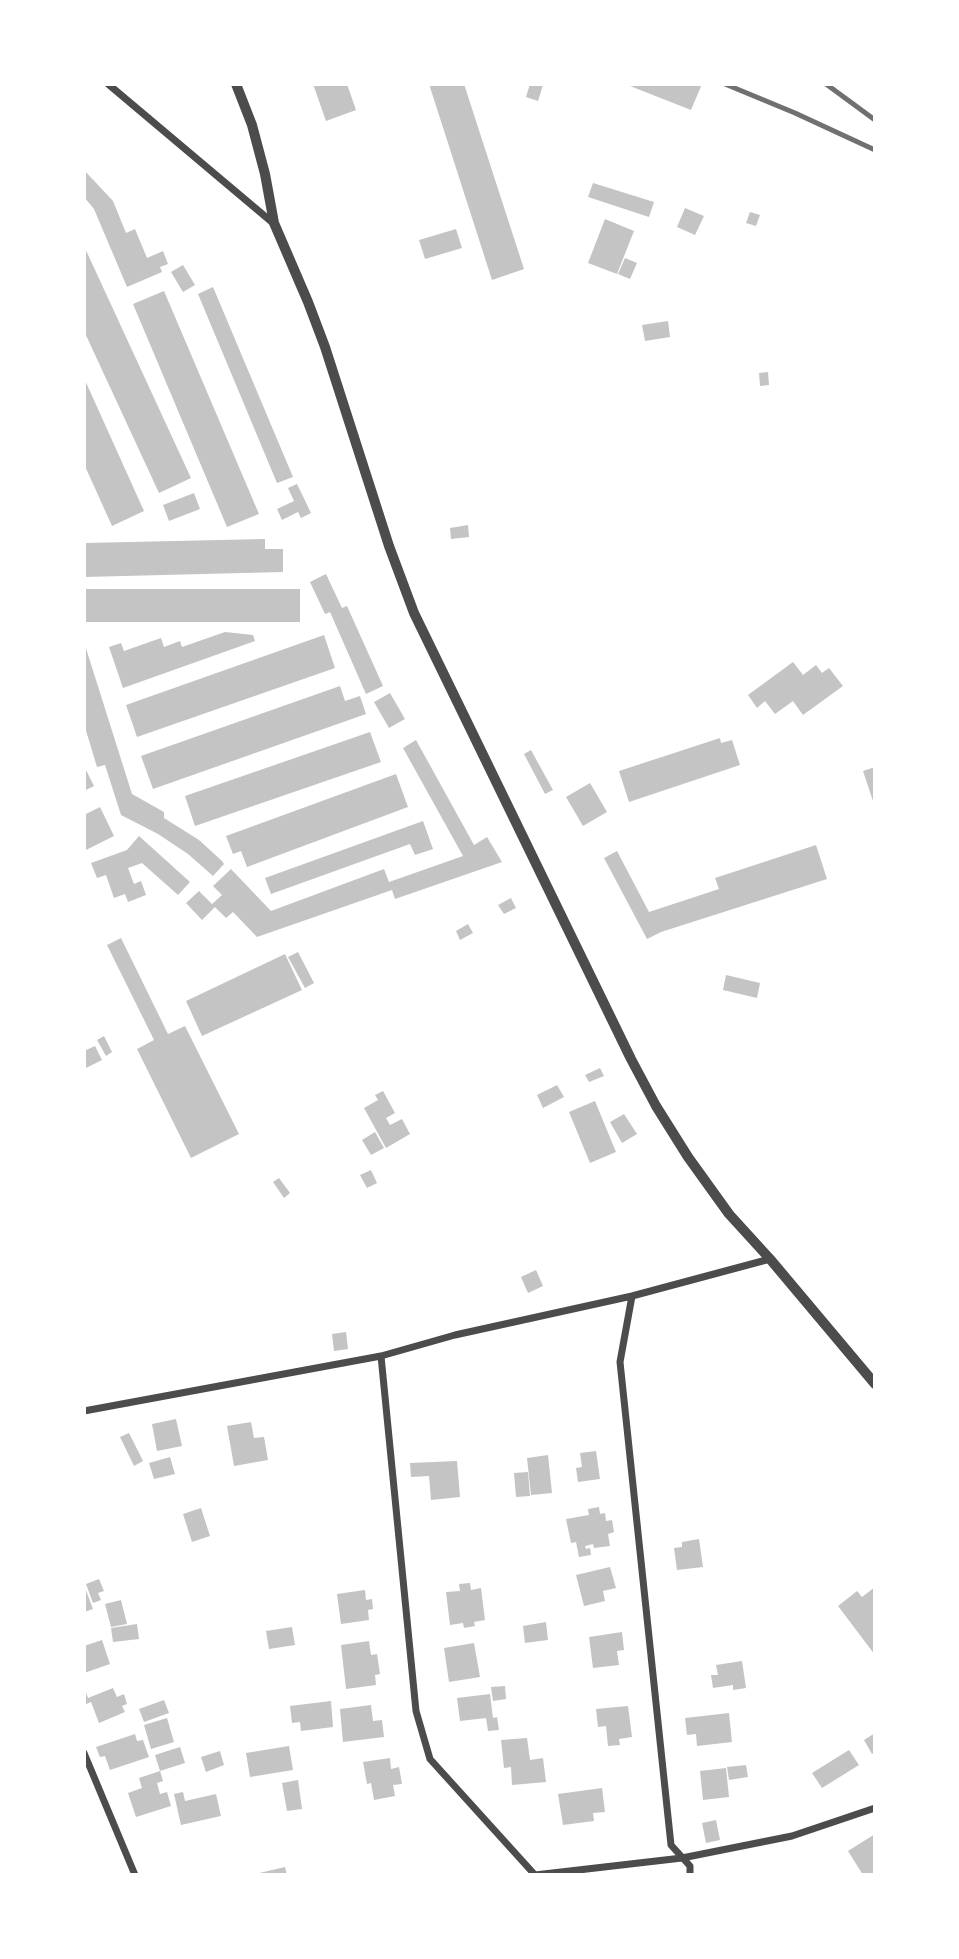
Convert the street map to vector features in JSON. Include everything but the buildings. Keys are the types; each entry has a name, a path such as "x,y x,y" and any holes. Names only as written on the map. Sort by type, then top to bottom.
{"street":[{"path":"107,84 274,223"},
{"path":"236,84 252,124 274,223 308,302 365,465 389,546 414,612 440,669 656,1106 729,1214 875,1384"},
{"path":"84,1412 381,1356 455,1335 632,1296 770,1259"},
{"path":"632,1296 620,1362 671,1845 690,1866 691,1875"},
{"path":"381,1356 416,1711 430,1759 535,1875 682,1858 792,1836 875,1808"},
{"path":"84,1753 135,1875"}],"railway":[{"path":"725,84 875,150"},
{"path":"826,84 875,120"}]}
